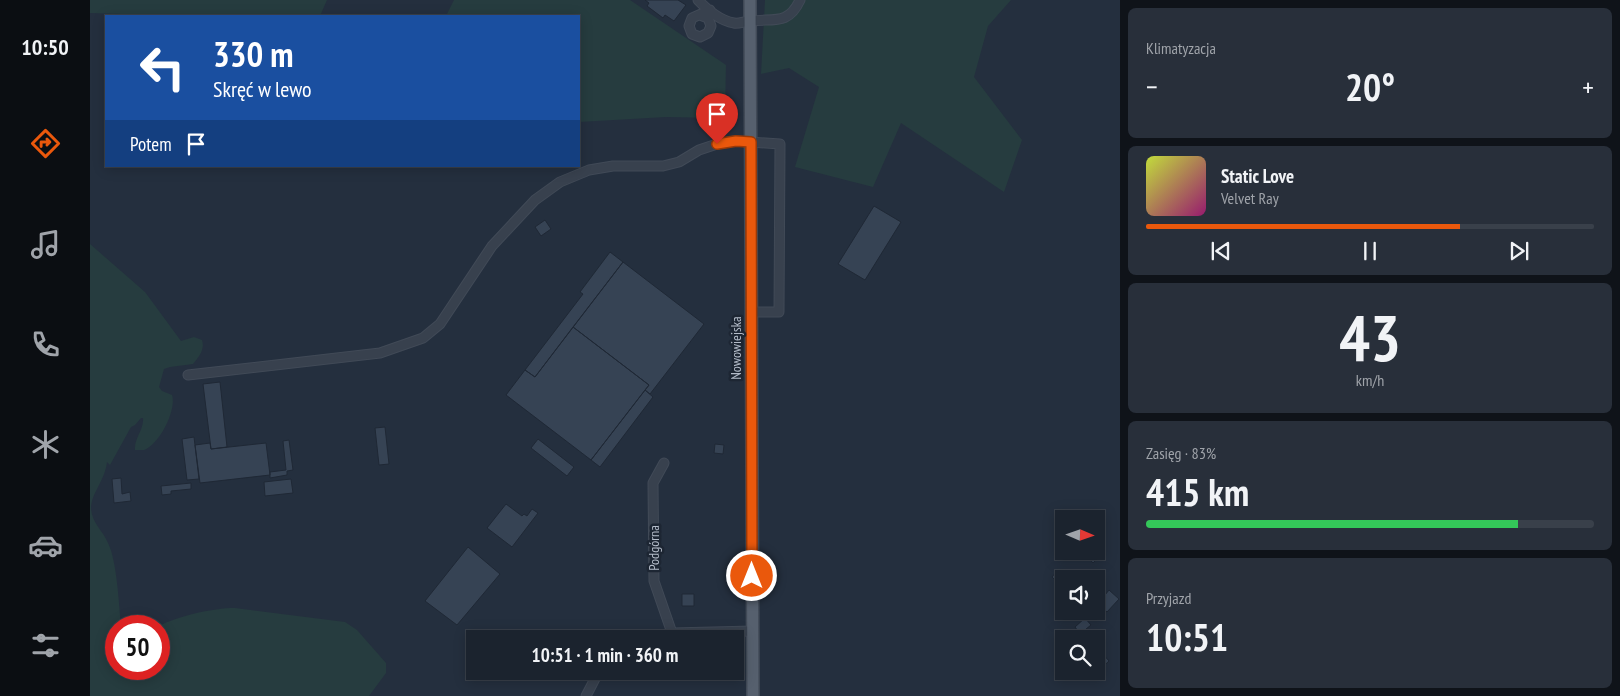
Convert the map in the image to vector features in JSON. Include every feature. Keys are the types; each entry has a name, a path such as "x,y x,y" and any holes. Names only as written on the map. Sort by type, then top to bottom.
{"main road":[{"name":"Nowowiejska","path":"750,0 753,696"}],"street":[{"path":"698,0 718,17 734,23 750,20 782,19 793,12 800,0"},
{"path":"710,10 692,18 689,26 692,34 700,37 708,34 718,17"},
{"path":"700,15 708,18 711,26"},
{"path":"188,375 380,353 423,338 440,324 492,246 535,200 560,182 589,170 663,166 679,162 699,150 717,144 736,141 780,144 779,312 751,312"},
{"name":"Podgórna","path":"664,463 653,483 654,581 671,630"},
{"path":"744,631 752,631"},
{"path":"586,696 594,680"}],"green space":[{"path":"90,0 327,0 320,15 90,13"},
{"path":"454,0 630,0 726,65 725,111 718,118 666,117 580,122 580,15 446,15"},
{"path":"765,0 1011,0 988,26 974,77 1022,140 1004,192 901,123 873,187 795,167 819,87 789,68 761,74"},
{"path":"90,244 145,292 181,341 194,337 202,340 203,344 201,353 193,364 164,369 159,387 162,391 172,395 173,401 166,426 150,447 144,450 135,450 143,418 131,427 110,465 107,462 104,475 92,503 93,519 108,543 114,561 120,615 105,615 105,680 170,680 170,621 196,613 235,608 345,622 357,630 386,663 386,673 369,696 90,696"}],"building":[{"path":"645,0 678,0 686,5 674,21 665,15 663,18 647,6 649,3"},
{"path":"874,206 901,222 865,280 838,264"},
{"path":"545,220 551,229 541,236 535,227"},
{"path":"610,252 623,262 535,377 525,370 583,294 580,292"},
{"path":"623,262 704,324 650,394 645,390 649,385 573,327"},
{"path":"573,327 649,385 591,460 506,395 525,370 535,377"},
{"path":"220,382 227,447 211,449 203,384"},
{"path":"645,390 653,397 600,467 591,460"},
{"path":"385,427 389,464 379,465 375,428"},
{"path":"194,437 199,479 187,480 182,439"},
{"path":"538,439 574,467 567,476 531,448"},
{"path":"289,440 293,470 287,471 287,475 270,478 270,472 286,470 283,441"},
{"path":"210,443 211,449 266,443 270,475 200,483 195,445"},
{"path":"715,444 724,445 723,454 714,453"},
{"path":"121,478 122,494 130,492 131,501 114,503 112,479"},
{"path":"291,479 293,493 265,496 264,482"},
{"path":"191,483 191,489 171,491 171,494 162,495 161,486"},
{"path":"506,504 522,516 524,514 527,516 532,509 538,513 512,547 487,528"},
{"path":"468,547 500,574 457,625 425,601"},
{"path":"1109,590 1119,599 1107,612 1105,610 1105,595"},
{"path":"682,594 694,594 694,606 682,606"},
{"path":"1083,620 1087,620 1091,625 1085,630 1077,630 1075,627"},
{"path":"1105,656 1109,661 1105,665"}],"route":[{"path":"717,144 736,141 751,142 752,576"}]}
